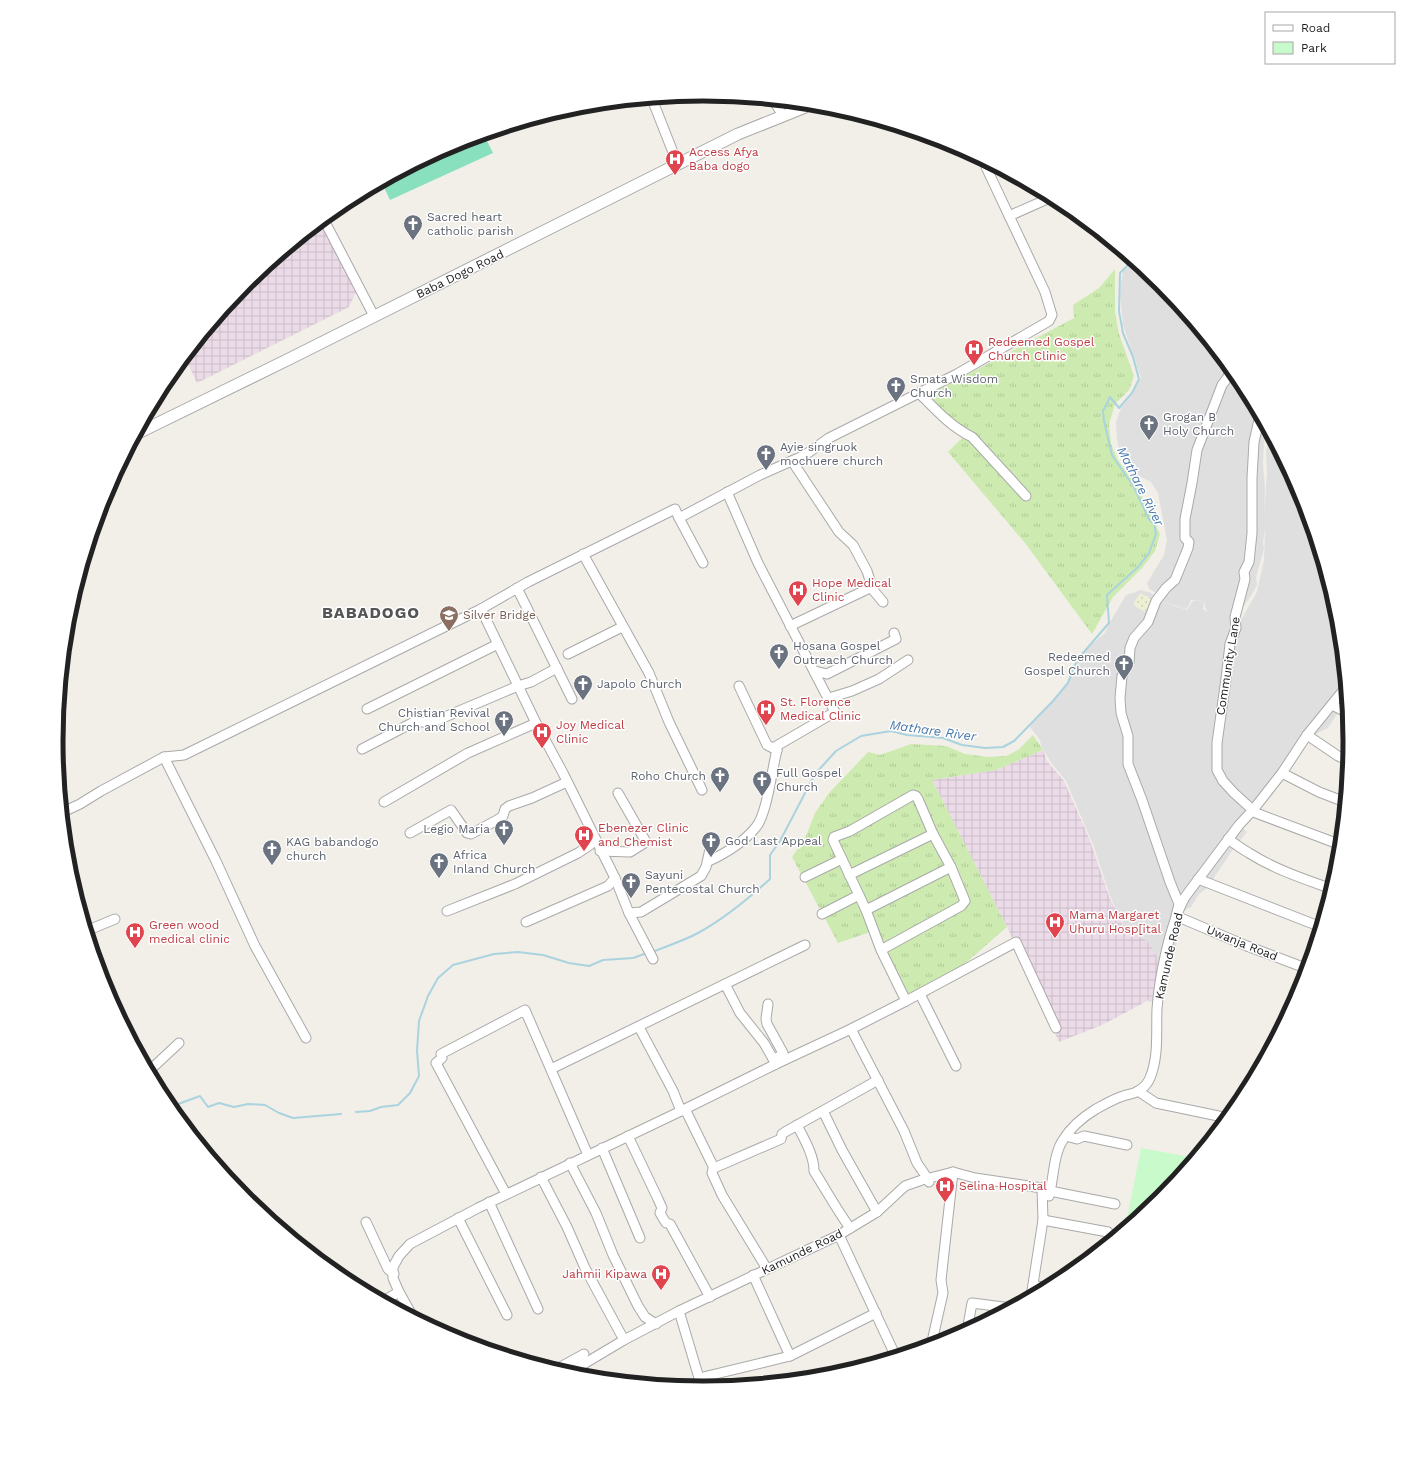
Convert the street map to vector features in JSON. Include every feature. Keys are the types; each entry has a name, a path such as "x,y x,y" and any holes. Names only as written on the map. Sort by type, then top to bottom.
{"street":[{"path":"654,103 678,165"},
{"path":"776,105 783,116"},
{"name":"Baba Dogo Road","path":"144,430 738,134 800,108"},
{"path":"679,518 760,475 792,462 805,455 829,438 957,374 1049,321 1052,315 1045,292 987,167"},
{"path":"1009,216 1045,200"},
{"path":"326,224 374,316"},
{"path":"1176,916 1179,904 1128,764 1128,736 1121,713 1120,690 1122,676 1129,662 1130,648 1134,638 1148,622 1156,601 1166,588 1175,580 1186,555 1189,543 1185,538 1185,519 1197,450 1222,386 1229,375"},
{"path":"919,393 952,425 962,433 972,437 1026,496"},
{"name":"Community Lane","path":"1258,422 1254,442 1252,478 1252,533 1249,562 1244,572 1245,579 1235,617 1236,628 1230,644 1218,738 1216,759 1217,770 1223,781 1256,813 1336,843"},
{"path":"792,462 839,532 854,545 872,587 883,602"},
{"path":"727,492 758,563 835,712 775,749"},
{"path":"67,810 164,757 184,755 481,609 516,588 675,509 703,563"},
{"path":"583,554 648,673 669,722 702,790"},
{"path":"790,626 872,587"},
{"path":"516,588 572,699"},
{"path":"481,609 536,723 615,878 629,913 652,958"},
{"path":"568,654 622,627"},
{"path":"815,671 827,674 896,639 894,633"},
{"path":"367,709 498,644"},
{"path":"829,698 852,691 879,679 908,660"},
{"path":"362,749 414,722 433,722 518,686 531,682 557,668"},
{"path":"739,686 767,745 775,749"},
{"name":"Kamunde Road","path":"1138,1091 1149,1080 1152,1070 1157,1040 1159,996 1165,962 1176,916 1185,897 1228,839 1282,773 1307,735 1342,692"},
{"path":"1332,705 1343,711"},
{"path":"709,861 724,854 756,827 762,816 775,749 803,724 824,715"},
{"path":"384,802 468,753 536,723"},
{"path":"1307,735 1344,759"},
{"path":"164,757 216,861 256,946 306,1038"},
{"path":"1282,773 1319,792 1341,801"},
{"path":"410,833 451,810 467,833 470,834 502,817 505,809 509,806 532,798 567,782"},
{"path":"600,851 630,852 646,842 618,793"},
{"path":"881,950 963,904 965,901 951,867 933,834 916,796 913,796 834,837 833,840 866,910 881,950 906,1002"},
{"path":"849,875 933,834"},
{"path":"1228,839 1249,854 1263,861 1327,887"},
{"path":"447,911 514,884 578,853 590,846 595,840"},
{"path":"629,913 641,912 701,876 706,867 712,840"},
{"path":"805,877 842,859"},
{"path":"866,910 951,867"},
{"path":"526,922 568,905 608,886 615,878"},
{"path":"1198,879 1316,926"},
{"path":"822,914 859,895"},
{"name":"Uwanja Road","path":"1176,916 1247,946 1303,967"},
{"path":"92,929 115,919"},
{"path":"409,1310 393,1278 393,1267 399,1256 410,1244 489,1202 683,1110 774,1061 851,1029 906,1002 1016,942 1056,1028"},
{"path":"551,1069 805,945"},
{"path":"725,984 740,1013 764,1044 774,1061"},
{"path":"920,994 956,1066"},
{"path":"768,1004 766,1019 767,1024 783,1052 782,1055 774,1061"},
{"path":"506,1194 436,1062 442,1058 441,1054 525,1010 588,1155"},
{"path":"638,1027 714,1168 712,1173 722,1195 768,1270"},
{"path":"851,1029 904,1131 917,1163 928,1179 928,1185 922,1180"},
{"path":"152,1067 179,1043"},
{"path":"714,1168 782,1139 783,1133 878,1080"},
{"path":"1032,1291 1046,1190 1059,1147 1066,1136 1081,1120 1089,1114 1123,1096 1138,1091 1156,1103 1222,1117"},
{"path":"824,1111 842,1150 877,1212"},
{"path":"797,1125 809,1150 814,1171 830,1195 837,1210 850,1228"},
{"path":"628,1136 662,1208 660,1213 666,1223 670,1224 710,1297"},
{"path":"1066,1136 1077,1138 1084,1136 1127,1145"},
{"path":"602,1148 640,1238"},
{"path":"570,1164 596,1213 613,1255 638,1306 645,1317 656,1324"},
{"path":"933,1339 943,1293 941,1280 953,1172"},
{"name":"Kamunde Road","path":"576,1369 624,1340 679,1311 839,1235 877,1212 905,1186 922,1180 953,1172 975,1178 1115,1204"},
{"path":"541,1177 567,1227 585,1268 624,1340"},
{"path":"489,1202 538,1308"},
{"path":"458,1218 507,1315"},
{"path":"1043,1220 1108,1232"},
{"path":"366,1222 388,1269 394,1275 393,1267"},
{"path":"839,1235 894,1353"},
{"path":"753,1275 790,1356"},
{"path":"1033,1286 1039,1287"},
{"path":"388,1298 399,1292"},
{"path":"968,1324 972,1303 1004,1307"},
{"path":"679,1311 699,1378 702,1382"},
{"path":"699,1378 790,1356 876,1313"},
{"path":"562,1366 584,1354"}],"shaded area":[{"path":"324,226 357,290 349,307 197,383 187,363 195,352 222,319 251,289 281,260"},
{"path":"1131,265 1185,319 1212,352 1258,421 1266,435 1263,464 1265,488 1264,514 1267,473 1266,451 1268,440 1278,458 1295,496 1310,536 1322,576 1332,617 1339,658 1343,700 1343,705 1328,728 1303,740 1271,784 1252,806 1230,787 1220,775 1217,736 1225,701 1238,625 1257,592 1264,560 1265,529 1263,543 1264,548 1256,578 1257,585 1237,619 1234,618 1234,623 1231,627 1233,627 1234,631 1228,646 1220,714 1213,747 1213,760 1216,771 1222,783 1249,808 1237,823 1247,832 1236,845 1207,888 1199,894 1191,907 1177,916 1174,934 1179,937 1175,948 1172,951 1162,1001 1148,1002 1159,983 1156,966 1145,946 1133,954 1124,930 1121,915 1117,911 1110,896 1094,847 1066,781 1052,764 1041,746 1040,740 1030,727 1062,690 1075,663 1087,648 1105,633 1126,595 1139,590 1149,592 1159,598 1160,601 1187,610 1193,601 1198,600 1191,600 1186,609 1161,601 1159,595 1149,589 1147,583 1164,555 1167,540 1158,493 1151,482 1135,474 1120,453 1117,440 1116,422 1121,408 1131,396 1141,378 1123,325 1120,292 1123,271","holes":["1199,600 1205,603 1205,607 1208,612 1203,609 1204,603"]},
{"path":"1043,750 1047,761 1064,781 1089,838 1110,899 1120,916 1123,928 1147,941 1159,962 1163,980 1149,1000 1102,1025 1059,1042 1007,927 932,780 996,770"}],"green space":[{"path":"486,139 493,153 390,200 384,187 420,167"},
{"path":"1115,269 1115,312 1119,334 1134,376 1129,390 1115,404 1109,424 1111,444 1118,460 1138,488 1160,534 1155,551 1142,568 1113,597 1092,634 1025,543 948,452 962,438 929,395 1074,318 1073,305 1099,288"},
{"path":"1140,593 1152,599 1145,612 1133,605"},
{"path":"1033,735 1043,750 996,770 932,780 1007,927 921,1002 899,991 876,930 838,943 792,857 806,836 815,813 829,793 868,752 880,755 911,744 946,746 965,754 988,757 1006,756 1018,750"},
{"path":"1141,1148 1191,1157 1156,1194 1126,1223"}],"waterway":[{"name":"Mathare River","path":"652,952 687,938 708,927 736,908 770,879 770,855 780,841 815,774 836,751 861,736 891,731 907,735 943,738 962,745 985,748 1003,747 1014,741 1053,701 1068,683 1077,660 1109,623 1107,595 1138,567 1149,553 1156,534 1154,524 1149,519 1133,485 1112,455 1103,411 1110,397 1119,408 1132,393 1139,379 1133,357 1123,333 1119,311 1120,273 1130,263"},
{"name":"Mathare River","path":"356,1112 370,1111 381,1107 398,1105 410,1093 419,1076 417,1051 419,1021 428,996 438,978 453,965 494,954 518,952 543,955 569,963 589,966 603,960 633,958 647,953"},
{"name":"Mathare River","path":"176,1105 200,1096 208,1107 219,1103 234,1107 248,1104 265,1105 279,1113 293,1118 341,1114"}],"place":[{"name":"Access Afya Baba dogo","path":"675,176"},
{"name":"Sacred heart catholic parish","path":"413,241"},
{"name":"Redeemed Gospel Church Clinic","path":"974,366"},
{"name":"Smata Wisdom Church","path":"896,403"},
{"name":"Grogan B Holy Church","path":"1149,441"},
{"name":"Ayie singruok mochuere church","path":"766,471"},
{"name":"Hope Medical Clinic","path":"798,607"},
{"name":"Silver Bridge","path":"449,632"},
{"name":"Hosana Gospel Outreach Church","path":"779,670"},
{"name":"Redeemed Gospel Church","path":"1124,681"},
{"name":"Japolo Church","path":"583,701"},
{"name":"St. Florence Medical Clinic","path":"766,726"},
{"name":"Chistian Revival Church and School","path":"504,737"},
{"name":"Joy Medical Clinic","path":"542,749"},
{"name":"Roho Church","path":"720,793"},
{"name":"Full Gospel Church","path":"762,797"},
{"name":"Legio Maria","path":"504,846"},
{"name":"Ebenezer Clinic and Chemist","path":"584,852"},
{"name":"God Last Appeal","path":"711,858"},
{"name":"KAG babandogo church","path":"272,866"},
{"name":"Africa Inland Church","path":"439,879"},
{"name":"Sayuni Pentecostal Church","path":"631,899"},
{"name":"Mama Margaret Uhuru Hosp[ital","path":"1055,939"},
{"name":"Green wood medical clinic","path":"135,949"},
{"name":"Selina Hospital","path":"945,1203"},
{"name":"Jahmii Kipawa","path":"661,1291"}],"district":[{"name":"BABADOGO","path":"371,612"}]}
